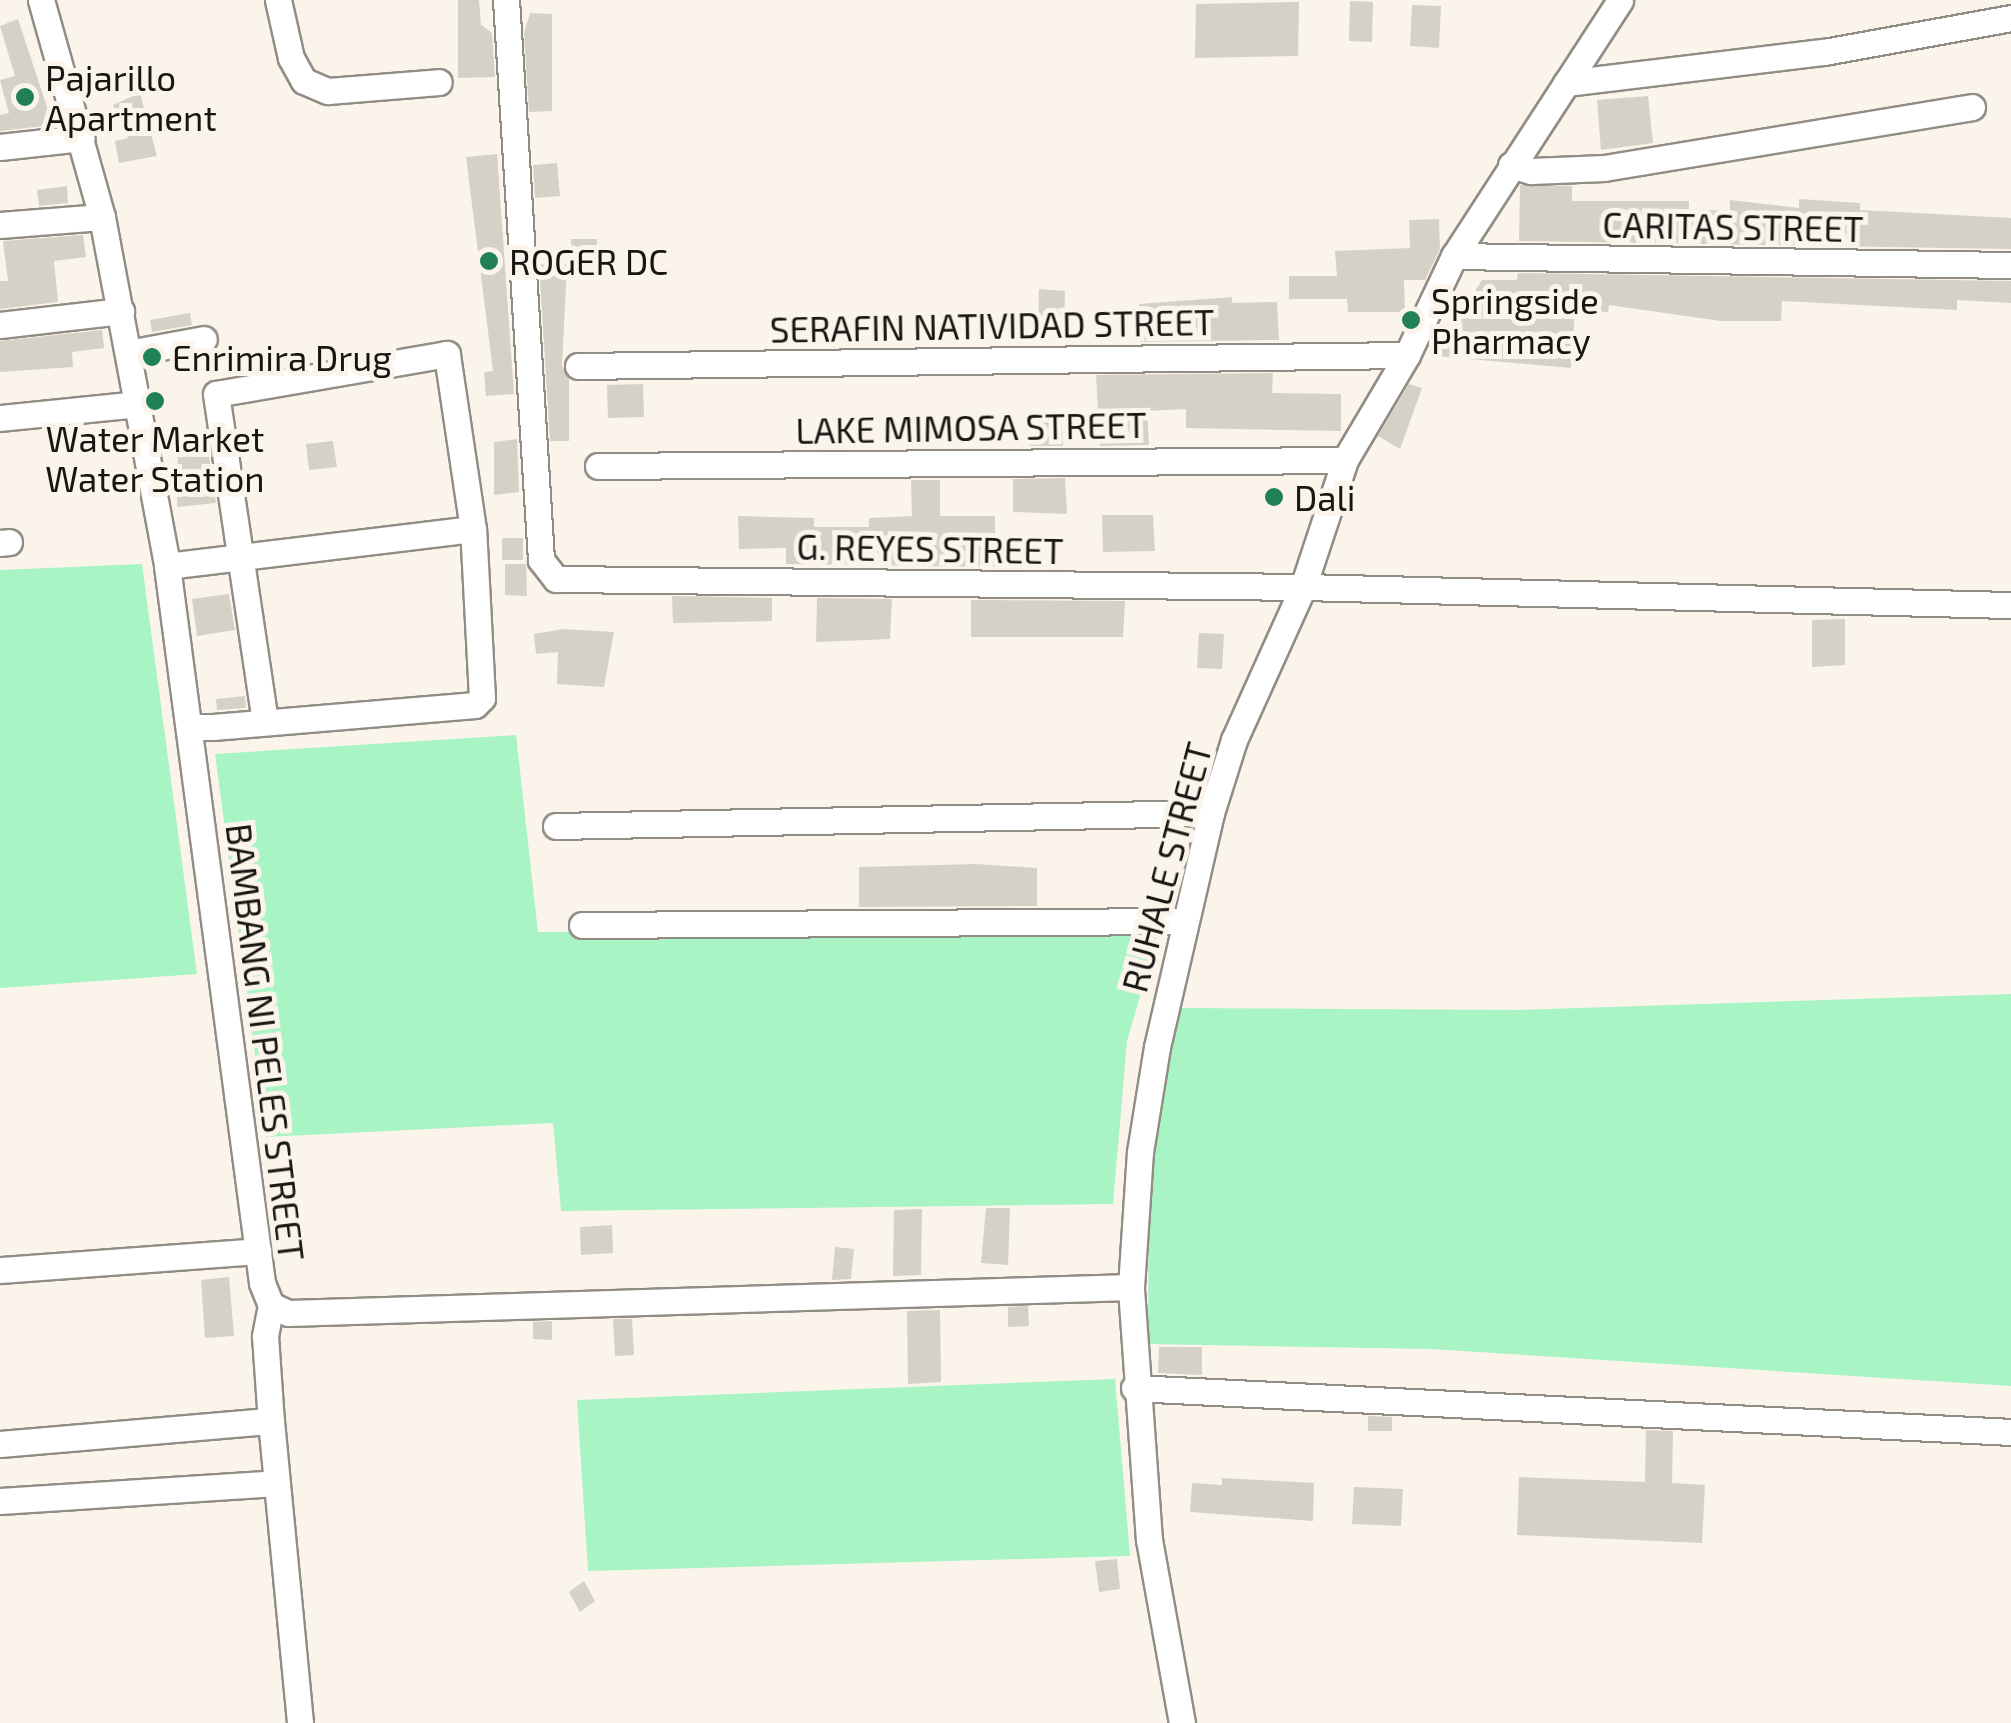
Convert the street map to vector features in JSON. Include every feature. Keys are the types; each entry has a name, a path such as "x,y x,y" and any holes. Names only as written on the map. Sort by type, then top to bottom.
{"street":[{"name":"BAMBANG NI PELES STREET","path":"41,0 102,217 138,404 190,728 258,1252 271,1305 288,1313 1131,1287"},
{"path":"278,0 290,58 304,81 328,92 438,82"},
{"name":"G. REYES STREET","path":"506,0 541,560 556,579 1302,587 2011,605"},
{"name":"RUHALE STREET","path":"1182,1723 1148,1540 1134,1388 1131,1287 1140,1152 1183,921 1234,740 1302,587 1345,460 1407,355 1454,256 1620,0"},
{"path":"1566,83 1824,52 2011,18"},
{"path":"1511,165 1531,171 1604,168 1972,107"},
{"path":"0,147 82,138"},
{"path":"0,225 102,217"},
{"name":"CARITAS STREET","path":"1454,256 2011,265"},
{"path":"0,325 121,311"},
{"path":"128,353 204,340"},
{"path":"190,728 475,706 486,686 473,529 450,358 441,352 216,394 265,722"},
{"name":"SERAFIN NATIVIDAD STREET","path":"578,366 1407,355"},
{"path":"0,418 138,404"},
{"name":"LAKE MIMOSA STREET","path":"598,466 1345,460"},
{"path":"166,566 473,529"},
{"path":"556,826 1211,813"},
{"path":"582,925 1183,921"},
{"path":"0,1270 258,1252"},
{"path":"271,1305 265,1336 300,1723"},
{"path":"1134,1388 2011,1432"},
{"path":"0,1444 271,1421"},
{"path":"0,1501 276,1483"}],"green space":[{"path":"142,564 197,974 0,988 0,570"},
{"path":"516,735 538,932 1159,931 1127,1041 1113,1204 561,1211 553,1123 266,1137 215,754"},
{"path":"2011,994 2011,1386 1431,1349 1148,1344 1149,1149 1174,1008 1518,1010"},
{"path":"1115,1379 1130,1556 588,1571 577,1400"}],"building":[{"path":"458,0 479,0 481,25 492,33 495,77 458,78"},
{"path":"1350,1 1373,2 1372,42 1349,41"},
{"path":"1299,2 1298,56 1195,58 1196,4"},
{"path":"1412,5 1441,6 1439,48 1410,46"},
{"path":"530,13 552,14 552,111 529,112 524,33"},
{"name":"Pajarillo Apartment","path":"18,19 53,125 0,131 0,115 9,113 0,80 15,76 0,26"},
{"path":"140,93 157,156 119,163 115,141 128,138 113,105"},
{"path":"1648,96 1653,143 1601,150 1597,100"},
{"path":"497,154 514,394 486,396 484,372 493,371 466,157"},
{"path":"557,163 560,196 535,198 533,165"},
{"path":"1520,185 1572,186 1572,201 1689,201 1689,209 1730,211 1730,200 1799,208 1799,199 1860,203 1860,210 2011,218 2011,249 1519,241"},
{"path":"67,186 68,203 39,206 37,190"},
{"path":"1439,219 1440,249 1425,280 1404,280 1405,312 1348,312 1347,299 1289,299 1289,276 1337,276 1335,251 1410,248 1409,220"},
{"path":"83,235 86,257 54,261 58,302 0,309 0,281 8,281 3,241"},
{"path":"571,239 597,239 597,272 571,273"},
{"path":"539,264 567,264 562,365 569,379 569,441 550,441"},
{"path":"1518,273 2011,281 2011,303 1957,300 1957,310 1782,301 1781,321 1721,321 1609,305 1608,312 1575,312 1571,368 1435,356 1482,280 1517,280"},
{"path":"1039,289 1065,291 1064,324 1038,323"},
{"path":"1232,297 1232,303 1277,302 1279,340 1140,342 1139,304"},
{"path":"190,313 192,325 152,332 150,320"},
{"path":"102,330 104,348 72,352 73,367 0,372 0,341"},
{"path":"1273,373 1272,393 1341,394 1341,431 1186,428 1186,409 1147,411 1149,445 1100,446 1096,375"},
{"path":"643,384 644,417 608,418 607,385"},
{"path":"1409,384 1422,388 1400,449 1378,436"},
{"path":"1061,413 1063,446 1030,446 1029,415"},
{"path":"205,430 216,503 177,507 178,432"},
{"path":"517,439 519,492 494,495 494,442"},
{"path":"333,441 337,467 309,470 306,444"},
{"path":"1065,478 1067,514 1013,512 1013,479"},
{"path":"911,480 940,480 940,516 995,516 995,567 786,564 786,548 739,549 738,516 814,518 814,527 869,527 869,518 912,516"},
{"path":"1102,515 1153,515 1155,551 1103,552"},
{"path":"502,538 523,538 523,560 502,560"},
{"path":"505,564 526,564 527,596 505,595"},
{"path":"229,594 235,630 197,636 192,599"},
{"path":"672,596 772,598 772,621 673,623"},
{"path":"817,598 892,599 890,639 816,642"},
{"path":"971,600 1125,601 1123,637 971,637"},
{"path":"1845,619 1845,665 1812,667 1812,620"},
{"path":"563,629 614,632 604,687 557,684 558,652 536,654 534,634"},
{"path":"1199,633 1224,634 1222,669 1197,668"},
{"path":"245,696 246,708 217,710 216,699"},
{"path":"976,864 1037,868 1037,906 859,907 859,867"},
{"path":"986,1208 1010,1208 1008,1265 981,1263"},
{"path":"922,1209 921,1275 893,1276 894,1210"},
{"path":"612,1225 613,1253 581,1255 580,1227"},
{"path":"835,1247 854,1249 851,1279 832,1280"},
{"path":"229,1277 234,1336 205,1338 201,1280"},
{"path":"1028,1306 1029,1326 1008,1327 1008,1307"},
{"path":"940,1310 941,1382 908,1384 907,1311"},
{"path":"613,1319 632,1319 634,1355 615,1356"},
{"path":"552,1321 552,1340 533,1339 533,1322"},
{"path":"1159,1347 1202,1347 1202,1375 1158,1373"},
{"path":"1368,1416 1392,1417 1392,1431 1368,1431"},
{"path":"1646,1430 1673,1431 1672,1483 1705,1485 1702,1543 1517,1535 1519,1477 1645,1482"},
{"path":"1222,1478 1314,1483 1313,1521 1190,1512 1192,1483 1222,1485"},
{"path":"1354,1487 1403,1489 1401,1526 1352,1524"},
{"path":"1117,1559 1120,1589 1099,1592 1095,1561"},
{"path":"584,1581 595,1601 580,1612 569,1592"}],"place":[{"name":"Pajarillo Apartment","path":"25,97"},
{"name":"ROGER DC","path":"489,261"},
{"name":"Springside Pharmacy","path":"1411,320"},
{"name":"Enrimira Drug","path":"152,357"},
{"name":"Water Market Water Station","path":"155,401"},
{"name":"Dali","path":"1274,497"}]}
